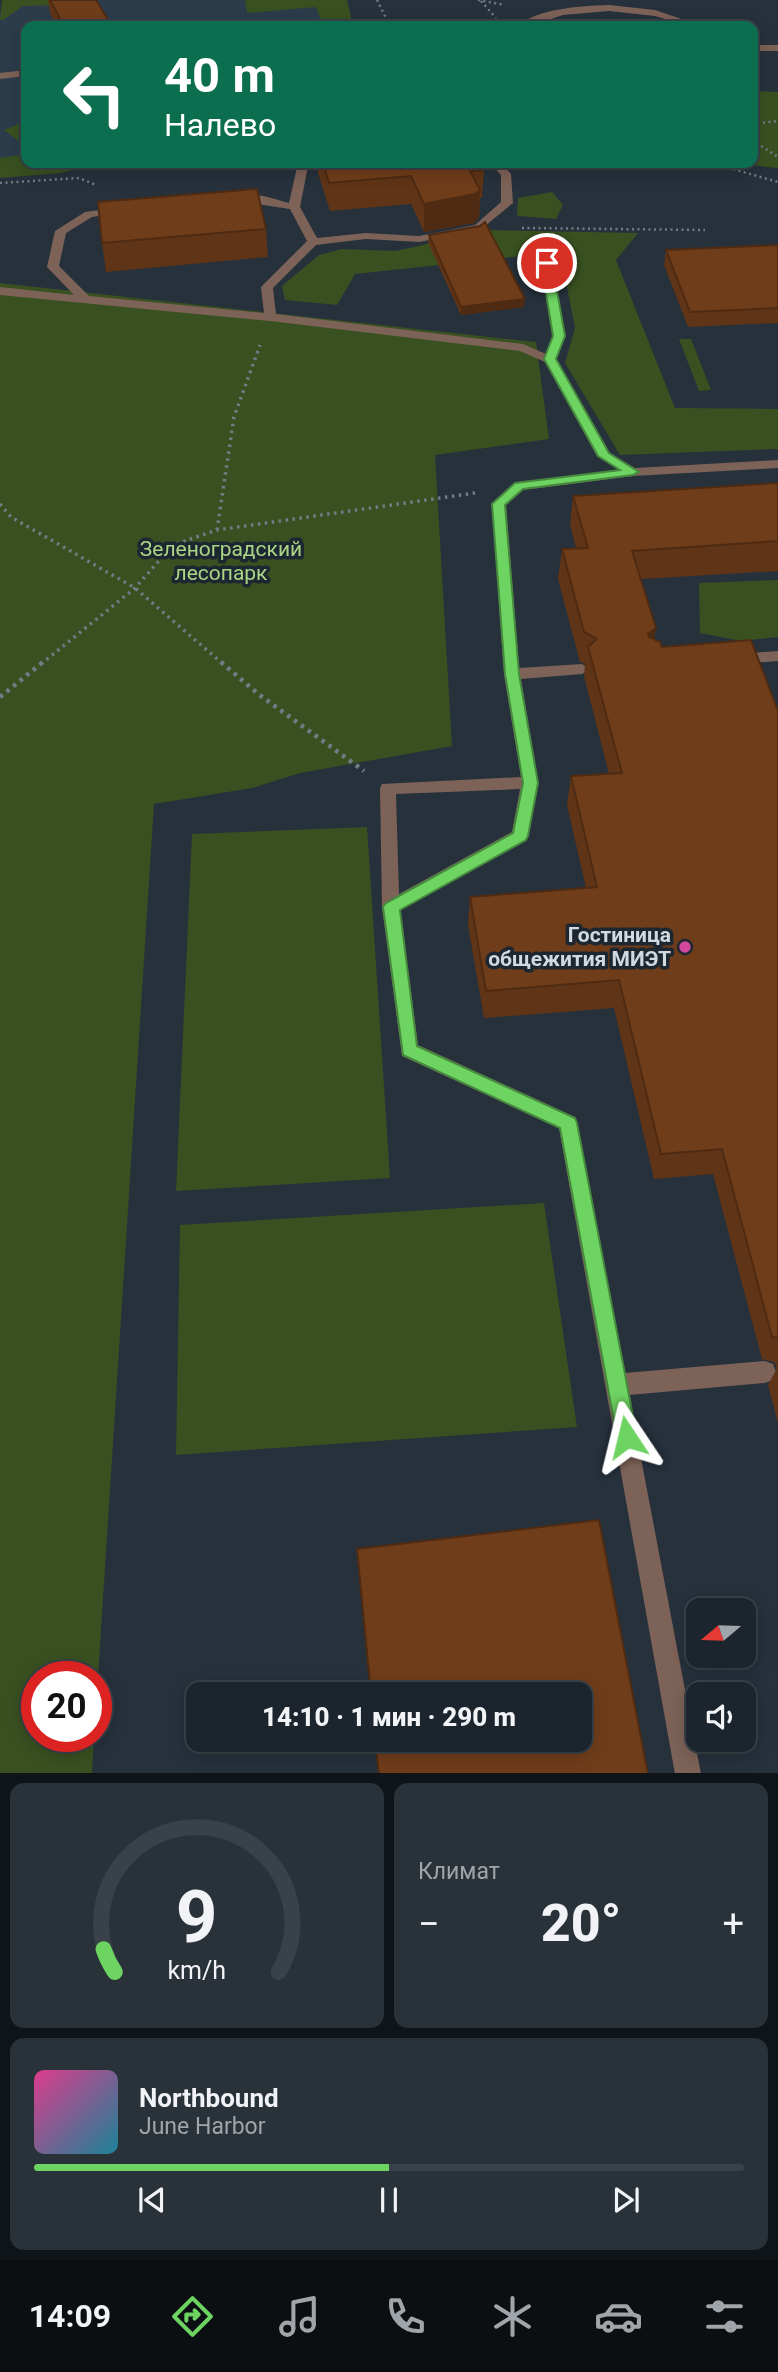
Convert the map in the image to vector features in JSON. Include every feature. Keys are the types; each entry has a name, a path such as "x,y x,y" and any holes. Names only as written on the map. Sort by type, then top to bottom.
{"lane":[{"path":"534,21 550,15 600,9 677,17 686,21"},
{"path":"758,48 778,48"},
{"path":"0,76 21,74"},
{"path":"302,168 294,207 313,242"},
{"path":"270,317 267,287 313,242 366,236 419,239 479,228 508,203 506,174 500,168"},
{"path":"230,200 256,198 294,207"},
{"path":"85,299 53,267 61,231 89,214 128,209"},
{"path":"547,263 559,336 550,359"},
{"path":"0,291 270,317 523,348 550,359 604,456 633,472"},
{"path":"391,907 520,836 530,783 512,674 499,504 519,486 633,472 778,464"},
{"path":"726,659 778,656"},
{"path":"512,674 582,669"},
{"path":"530,783 388,788 391,907 409,1050 568,1123 688,1773"},
{"path":"618,1385 765,1372"}],"path":[{"path":"377,0 388,21"},
{"path":"481,1 499,21"},
{"path":"758,123 778,121"},
{"path":"758,144 778,157"},
{"path":"730,168 778,181"},
{"path":"479,228 705,230"},
{"path":"217,530 234,417 270,317"},
{"path":"0,697 135,588 173,545 217,530 519,486"},
{"path":"0,503 10,517 135,588 257,692 388,788"}],"shaded area":[{"path":"14,0 326,0 336,21 21,21 21,164 0,170 0,12"}],"green space":[{"path":"2,0 88,0 74,5 23,6 0,20"},
{"path":"245,0 347,0 352,21 321,21 316,7 247,13"},
{"path":"758,91 778,92 778,168 758,166"},
{"path":"21,123 21,168 80,168 61,173 0,178 0,158 20,155 20,142 4,130"},
{"path":"552,192 563,205 556,219 517,216 518,198"},
{"path":"488,230 638,233 616,260 675,408 778,409 778,449 620,455 565,363 575,328 560,252 355,274 337,305 285,300 282,286 319,255 342,249 396,251"},
{"name":"Зеленоградский лесопарк","path":"0,283 536,342 549,439 435,455 452,746 300,773 252,788 154,804 99,1661 21,1661 21,1752 93,1752 92,1773 0,1773"},
{"path":"679,339 691,339 711,390 699,391"},
{"path":"778,580 778,637 741,641 700,633 699,583"},
{"path":"367,827 390,1178 176,1191 192,834"},
{"path":"544,1203 577,1427 176,1455 180,1225"}],"building":[{"path":"50,0 96,0 109,21 61,21"},
{"path":"324,168 484,170 470,171 480,190 475,194 424,204 411,176 329,183"},
{"path":"257,189 266,229 102,243 98,202"},
{"path":"485,222 525,299 461,307 429,235 480,226"},
{"path":"778,245 778,308 690,312 666,250"},
{"path":"778,483 778,541 632,551 656,628 648,634 649,637 660,642 662,647 751,640 778,711 778,1338 772,1337 722,1149 661,1154 619,980 486,991 470,897 597,887 571,776 622,773 588,647 597,639 584,632 562,549 588,548 573,496"},
{"path":"599,1520 648,1773 379,1773 376,1752 592,1752 592,1682 370,1682 357,1549"}],"place":[{"name":"Гостиница общежития МИЭТ","path":"685,947"}],"route":[{"path":"547,263 559,336 550,359 604,456 633,472 519,486 499,504 512,674 530,783 520,836 391,907 409,1050 568,1123 627,1437"}]}
